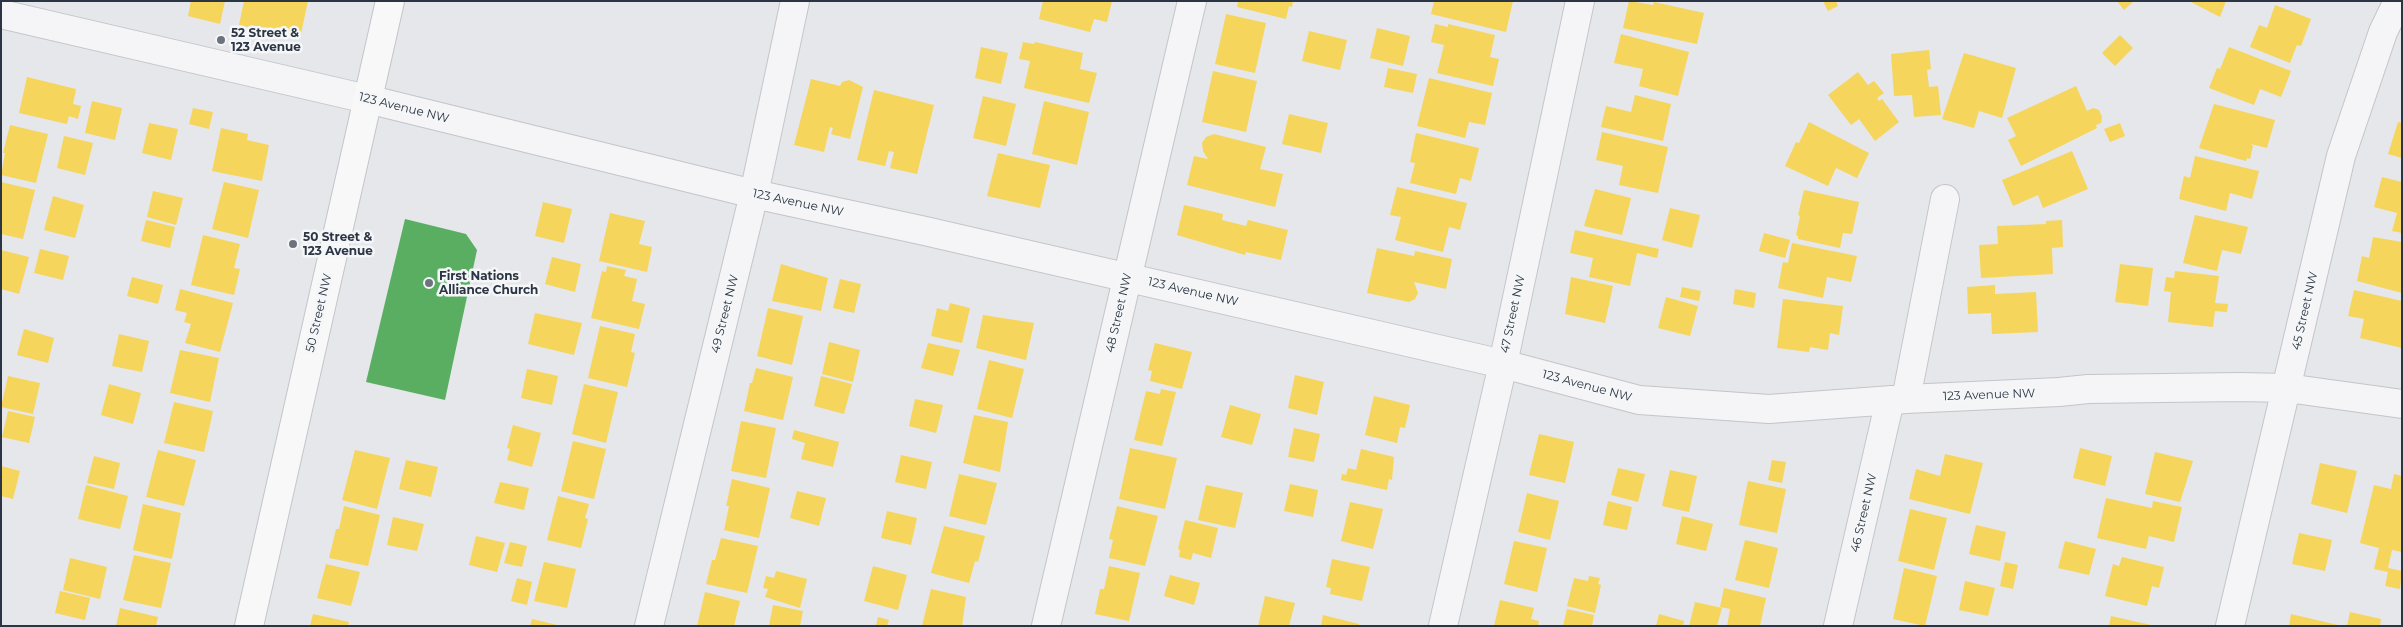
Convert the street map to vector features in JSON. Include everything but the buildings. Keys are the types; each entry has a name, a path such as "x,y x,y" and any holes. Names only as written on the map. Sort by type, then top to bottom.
{"main road":[{"name":"50 Street NW","path":"249,626 390,1"}],"street":[{"name":"49 Street NW","path":"649,626 754,194 795,1"},
{"name":"48 Street NW","path":"1046,626 1192,1"},
{"name":"47 Street NW","path":"1443,626 1503,364 1580,1"},
{"name":"45 Street NW","path":"2230,626 2288,388 2340,156 2383,32 2398,1"},
{"name":"123 Avenue NW","path":"1,14 367,99 754,194 1127,277 1503,364 1639,400 1769,408 2088,389 2288,388 2402,404"},
{"name":"46 Street NW","path":"1838,626 1898,399 1945,199"}],"place":[{"name":"52 Street & 123 Avenue","path":"221,40"},
{"name":"50 Street & 123 Avenue","path":"293,244"},
{"name":"First Nations Alliance Church","path":"429,283"}]}
